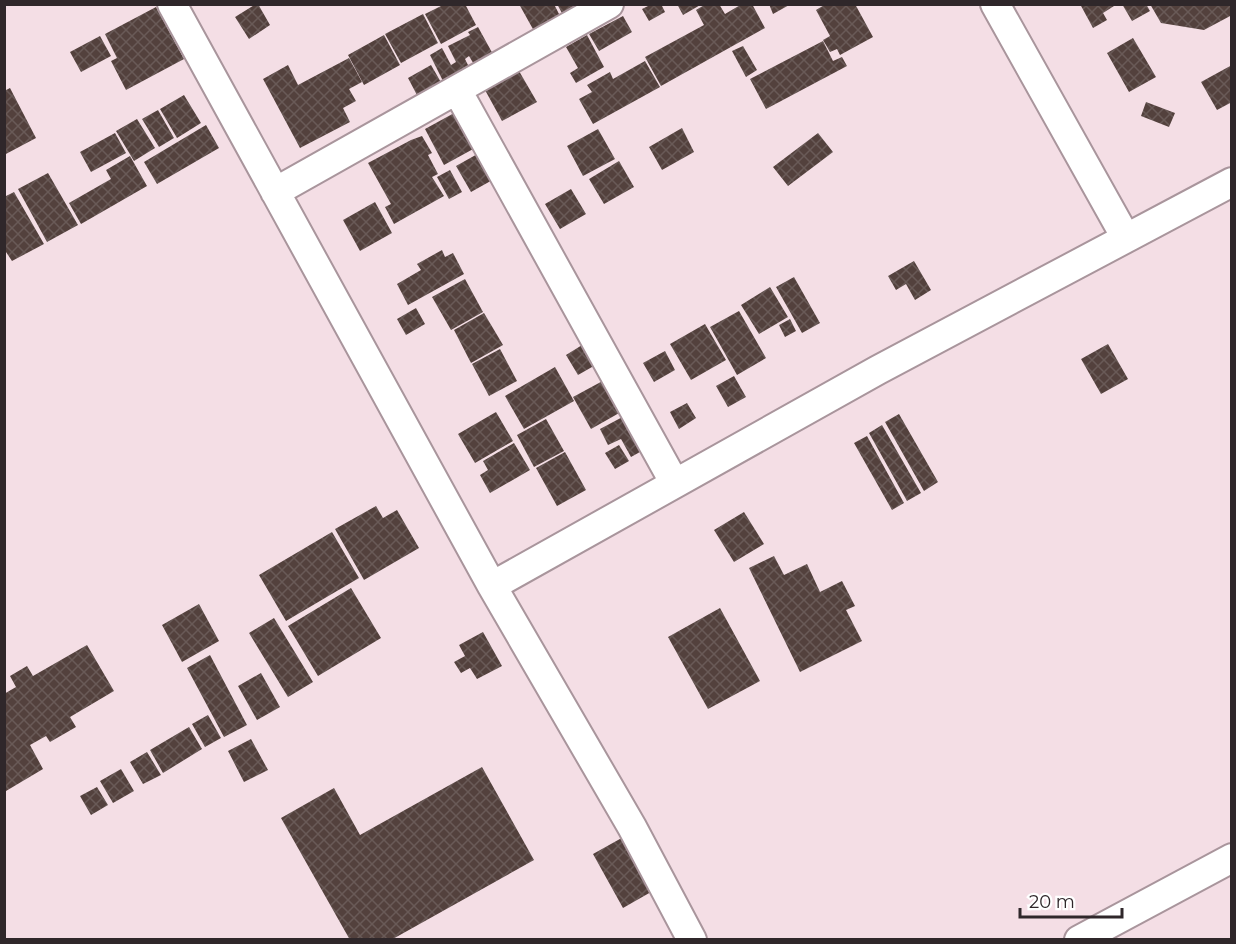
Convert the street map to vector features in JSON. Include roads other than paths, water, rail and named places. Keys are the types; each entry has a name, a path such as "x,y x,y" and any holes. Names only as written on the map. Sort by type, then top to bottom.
{"street":[{"path":"172,4 492,586 632,827 692,939"},
{"path":"275,192 609,4"},
{"path":"995,4 1126,238"},
{"path":"457,90 674,482"},
{"path":"492,586 878,369 1232,182"},
{"path":"1079,939 1232,858"}]}
